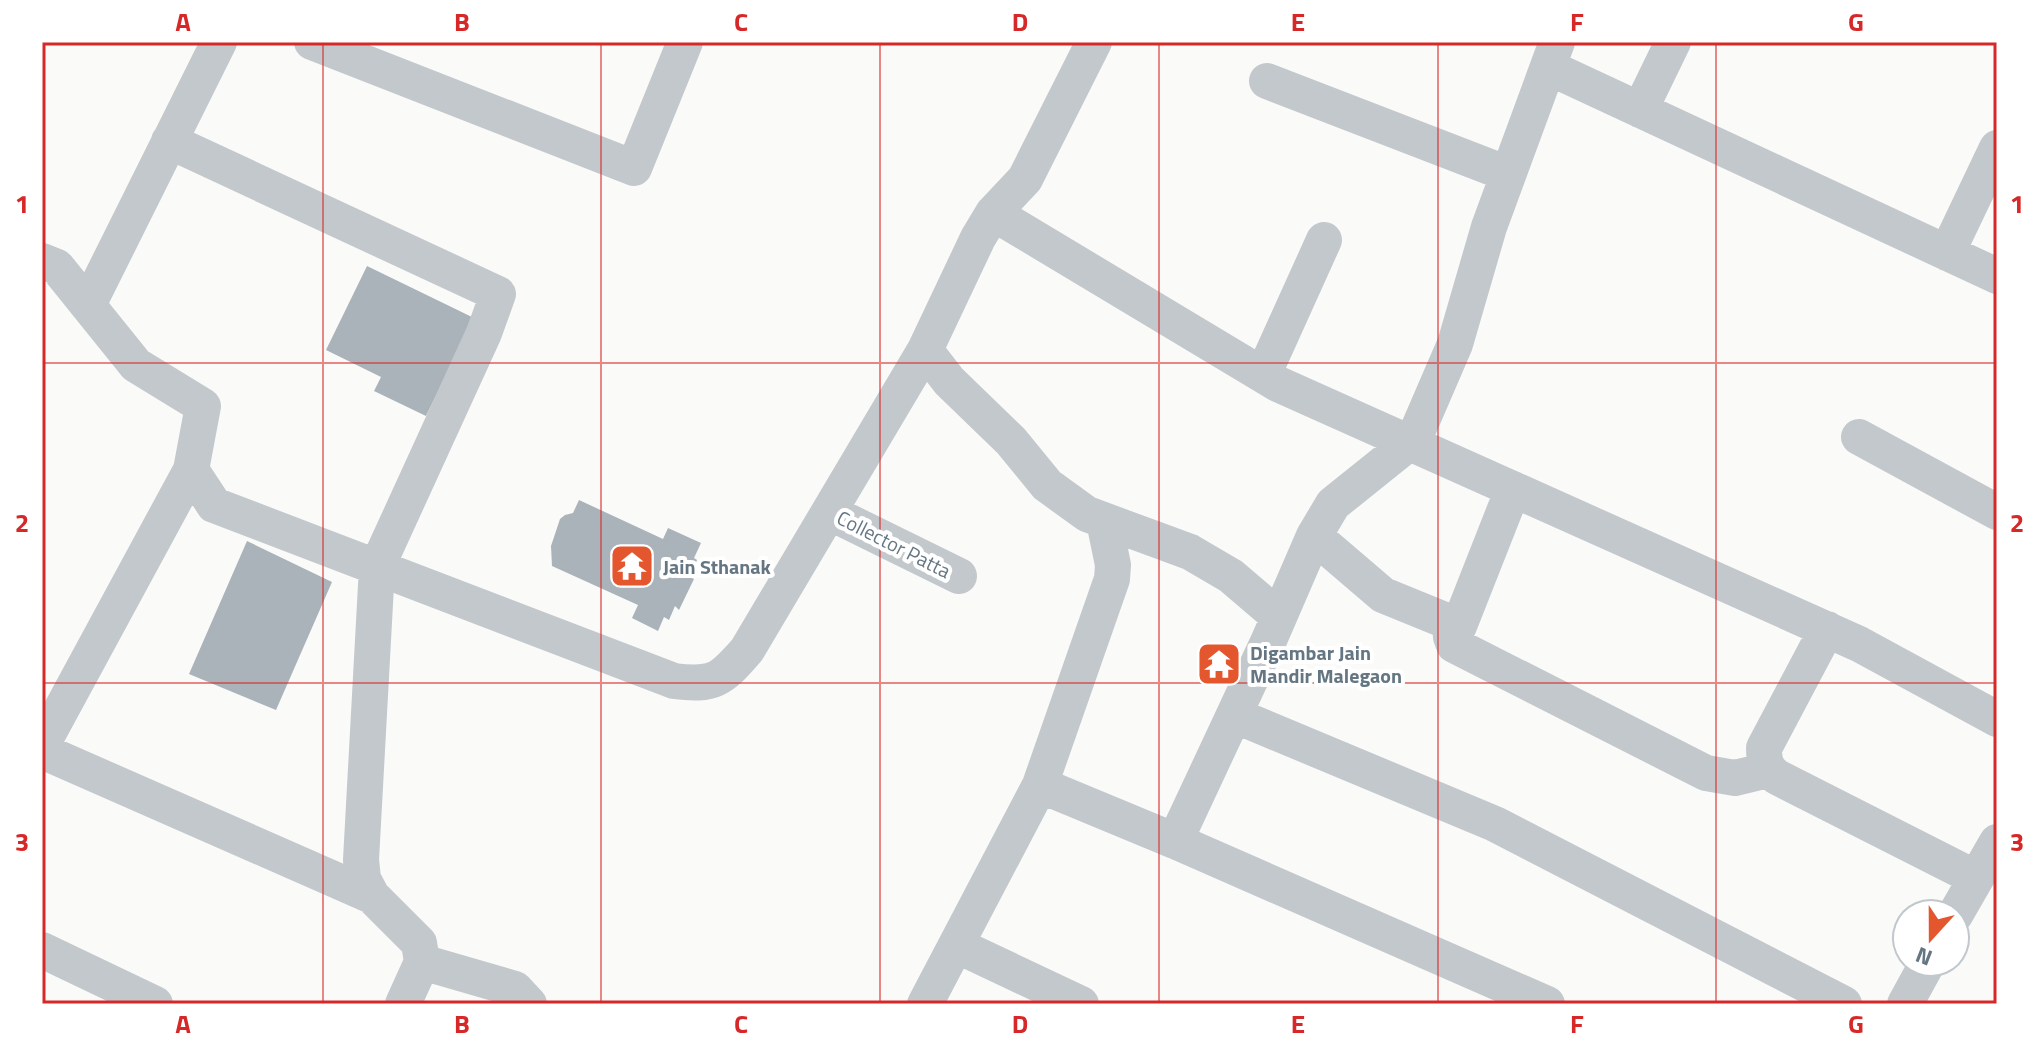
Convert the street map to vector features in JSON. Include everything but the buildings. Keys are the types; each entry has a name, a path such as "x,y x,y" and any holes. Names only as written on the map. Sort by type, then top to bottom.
{"street":[{"path":"88,305 219,42"},
{"path":"312,42 634,168 685,42"},
{"path":"191,470 214,505 674,681 702,684 727,673 747,650 925,350 993,213 1025,179 1094,42"},
{"path":"1640,110 1673,42"},
{"path":"1175,841 1314,536 1333,504 1414,439 1455,344 1489,227 1554,48 1640,110 1997,276"},
{"path":"1267,81 1508,174"},
{"path":"169,141 498,294 484,333 377,567 361,860 363,879 372,896 419,943 422,962 403,1004"},
{"path":"1947,253 1997,148"},
{"path":"993,213 1278,384 1827,629 1997,719"},
{"path":"1263,375 1324,240"},
{"path":"42,261 57,267 136,365 203,406 191,470 42,745"},
{"path":"925,350 949,381 1011,441 1047,485 1087,514 1190,552 1231,576 1279,617"},
{"path":"1859,437 1997,512"},
{"path":"1513,489 1459,626 1451,637 1454,645 1706,773 1735,778 1768,770"},
{"name":"Collector Patta","path":"829,512 959,576"},
{"path":"925,1004 1040,785 1112,579 1113,565 1104,521"},
{"path":"1314,536 1383,595 1459,626"},
{"path":"1827,629 1764,748 1768,770 1976,878"},
{"path":"1234,715 1495,824 1844,1004"},
{"path":"42,751 372,896"},
{"path":"1040,785 1547,1004"},
{"path":"1965,898 1997,842"},
{"path":"956,945 1081,1004"},
{"path":"42,950 155,1004"},
{"path":"422,962 515,989 529,1004"},
{"path":"1905,1004 1919,978"}],"place":[{"name":"Jain Sthanak","path":"632,566"},
{"name":"Digambar Jain Mandir Malegaon","path":"1219,664"}]}
